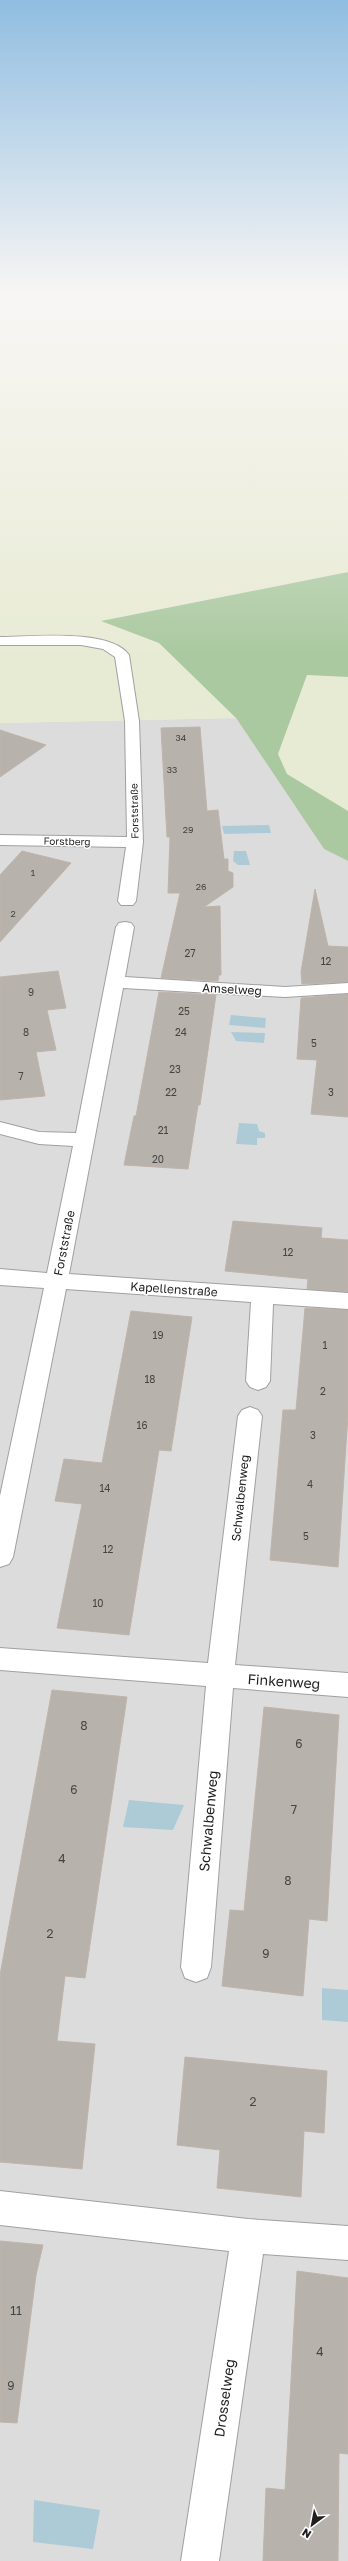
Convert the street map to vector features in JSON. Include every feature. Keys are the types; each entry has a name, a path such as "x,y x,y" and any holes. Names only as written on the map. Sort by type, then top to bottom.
{"street":[{"name":"Forststraße","path":"0,641 81,641 107,645 122,655 132,720 135,842 127,901"},
{"name":"Forstberg","path":"0,840 135,842"},
{"name":"Forststraße","path":"0,1557 116,982 125,927"},
{"name":"Amselweg","path":"116,982 285,992 348,988"},
{"path":"0,1128 39,1138 84,1140"},
{"name":"Kapellenstraße","path":"0,1277 348,1301"},
{"path":"258,1381 262,1295"},
{"name":"Schwalbenweg","path":"196,1967 220,1676 250,1416"},
{"path":"0,1659 220,1676"},
{"name":"Finkenweg","path":"220,1676 348,1685"},
{"path":"0,2208 248,2236 348,2243"},
{"name":"Drosselweg","path":"200,2561 248,2236"}],"shaded area":[{"path":"236,718 324,849 348,861 348,2561 0,2561 0,723"}],"green space":[{"path":"0,417 348,417 348,572 102,621 159,643 236,718 0,723"},
{"path":"348,572 348,677 307,675 278,754 287,774 348,811 348,861 324,849 236,718 159,643 101,621"},
{"path":"307,674 348,677 348,811 287,774 278,754"}],"water":[{"path":"269,825 271,833 224,834 222,826"},
{"path":"234,851 246,851 250,865 238,865 233,861"},
{"path":"231,1015 266,1018 265,1028 229,1025"},
{"path":"231,1032 265,1033 264,1043 236,1041"},
{"path":"239,1123 257,1124 259,1131 265,1133 265,1138 257,1138 257,1145 236,1144"},
{"path":"129,1800 184,1805 173,1830 123,1827"},
{"path":"322,1988 348,1990 348,2022 322,2020"},
{"path":"34,2500 100,2510 93,2549 33,2542"}],"building":[{"path":"200,727 207,811 218,810 224,859 228,859 228,871 233,873 233,887 204,907 220,906 221,975 219,975 218,981 161,978 180,893 168,893 170,837 167,837 161,728"},
{"path":"0,730 46,745 0,777"},
{"path":"22,851 71,863 0,942 0,875"},
{"path":"315,889 328,946 348,947 348,982 302,984 301,972"},
{"path":"58,971 66,1008 47,1010 56,1050 36,1052 45,1096 0,1100 0,977"},
{"path":"159,992 216,995 200,1105 198,1105 188,1169 124,1165 134,1116 136,1116"},
{"path":"348,994 348,1117 311,1114 317,1060 297,1059 301,998"},
{"path":"233,1221 322,1228 321,1238 348,1240 348,1292 307,1289 308,1279 225,1271"},
{"path":"305,1308 348,1310 348,1415 338,1567 270,1560 283,1410 296,1410"},
{"path":"131,1311 192,1317 171,1451 159,1450 129,1635 57,1628 82,1504 55,1501 64,1459 102,1463"},
{"path":"52,1690 127,1697 85,1978 65,1976 57,2041 95,2044 82,2169 0,2162 0,1975"},
{"path":"264,1707 339,1715 327,1921 309,1919 303,1996 222,1986 230,1910 244,1911"},
{"path":"185,2057 327,2071 324,2133 304,2131 301,2197 217,2188 220,2150 177,2145"},
{"path":"0,2241 43,2245 36,2275 17,2423 0,2422"},
{"path":"297,2271 348,2278 348,2454 339,2453 338,2561 263,2561 266,2488 285,2490"}]}
